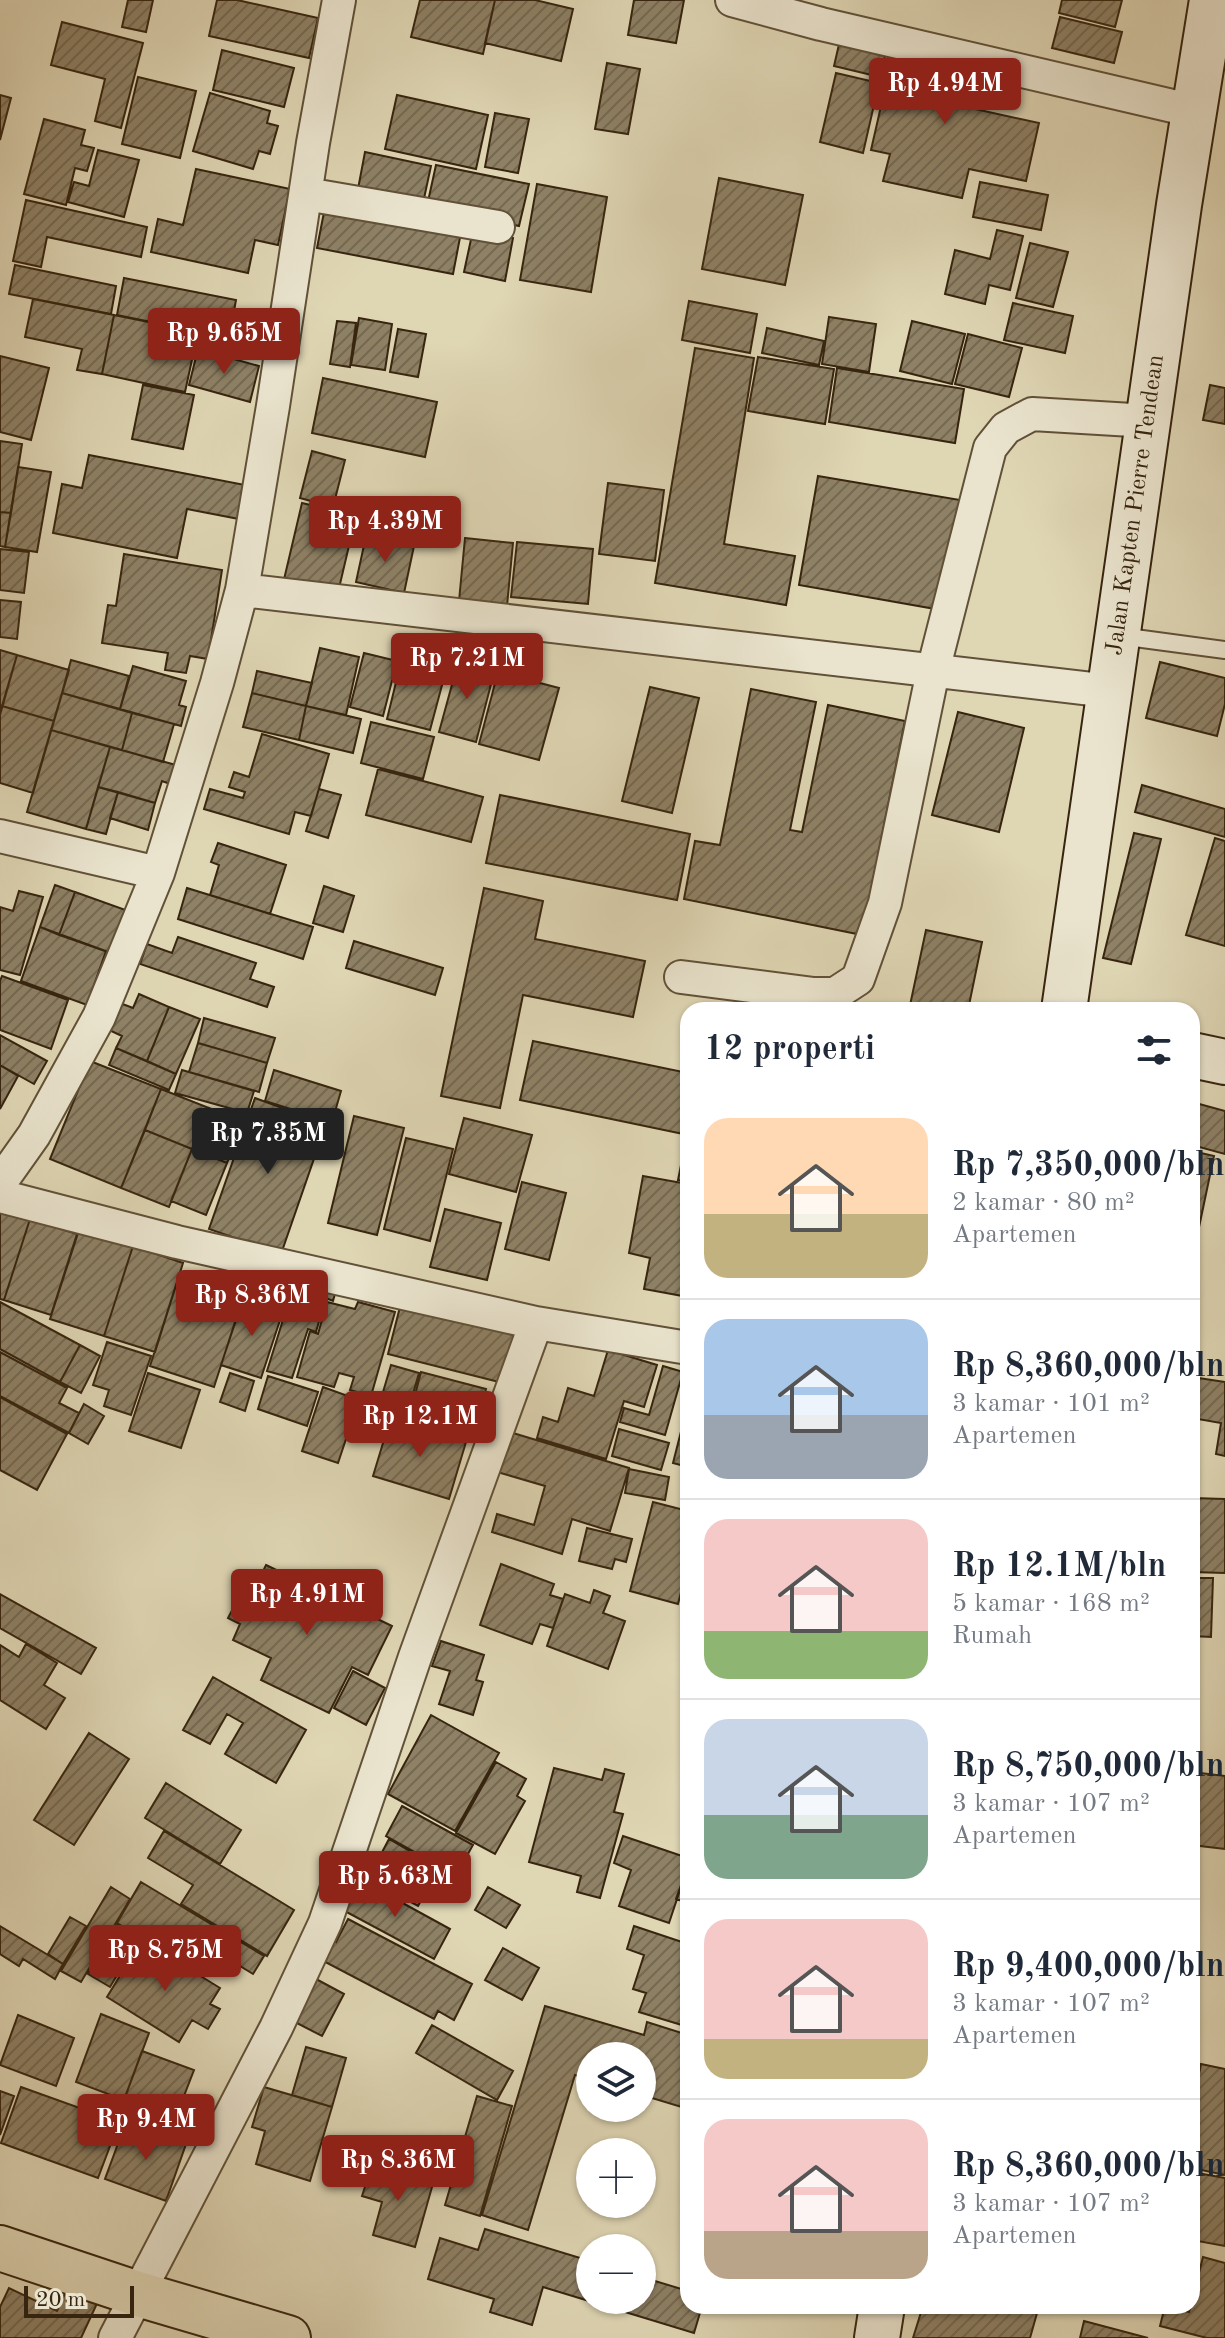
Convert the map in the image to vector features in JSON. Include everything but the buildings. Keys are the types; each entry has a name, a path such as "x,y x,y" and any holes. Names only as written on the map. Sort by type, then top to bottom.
{"main road":[{"name":"Jalan Kapten Pierre Tendean","path":"1065,1002 1212,0"},
{"path":"1200,1057 1225,1062"},
{"path":"0,2248 138,2294 288,2338"},
{"path":"877,2338 881,2314"}],"street":[{"path":"0,1183 34,1135 99,1017 158,873 217,683 242,590 339,0"},
{"path":"732,0 821,24 1194,111"},
{"path":"306,194 498,227"},
{"path":"681,977 814,994 835,994 858,979 885,903 933,671 990,448 1006,428 1032,414 1149,421"},
{"path":"242,590 1109,691"},
{"path":"0,836 158,873"},
{"path":"0,1196 177,1242 536,1323 680,1347"},
{"path":"115,2338 276,2028 325,1923 415,1657 536,1323"}],"lane":[{"path":"1118,636 1225,650"}]}
